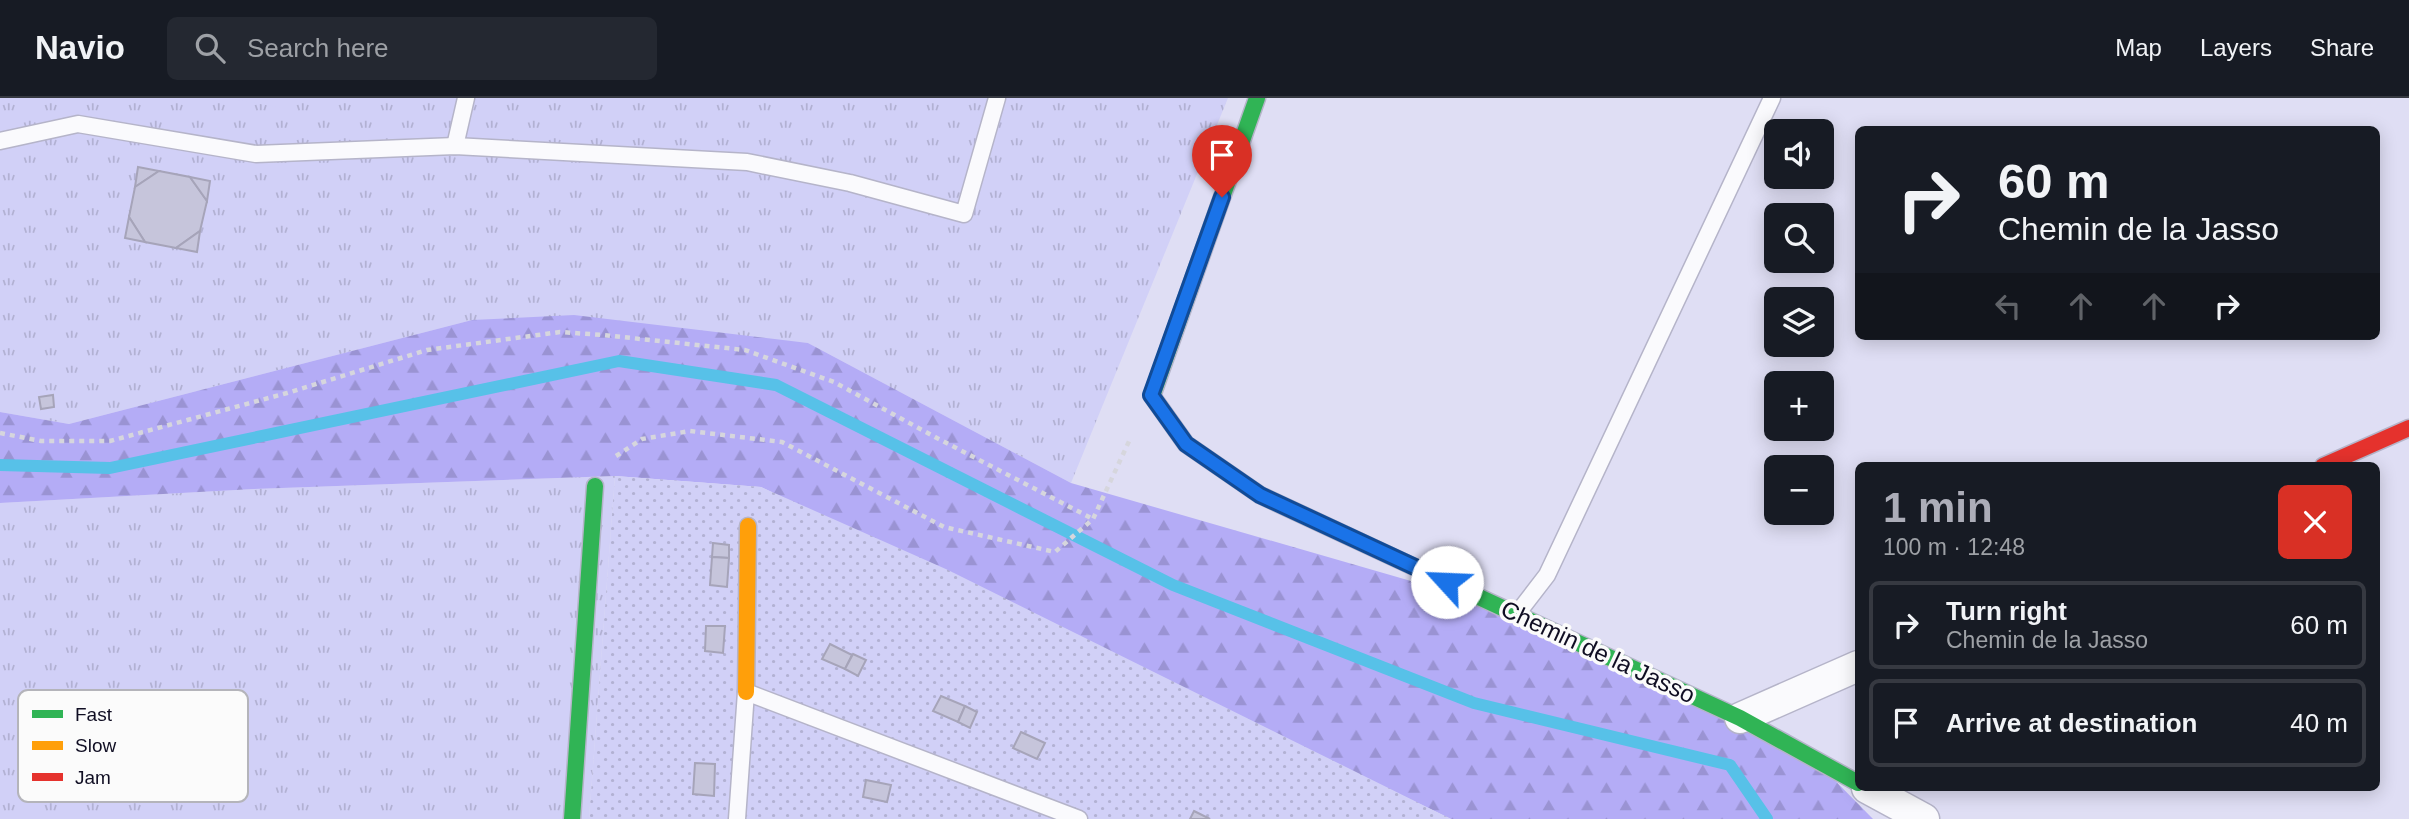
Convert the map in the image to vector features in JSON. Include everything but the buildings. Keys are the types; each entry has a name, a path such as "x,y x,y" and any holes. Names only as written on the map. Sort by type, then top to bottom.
{"street":[{"path":"1151,395 1257,98"},
{"name":"Chemin de la Jasso","path":"1151,395 1186,444 1260,495 1740,718 1855,781"},
{"path":"2332,462 2409,428"},
{"path":"572,819 595,486"},
{"path":"747,692 748,526"},
{"path":"1740,718 1855,667"},
{"path":"1873,791 1924,819"}],"lane":[{"path":"455,146 466,98"},
{"path":"0,141 79,124 256,155 455,146 747,162 850,183 964,214 998,98"},
{"path":"1517,614 1547,575 1772,98"},
{"path":"737,819 747,692 1079,819"}],"path":[{"path":"0,433 41,441 110,441 287,394 427,350 560,332 745,350 834,382 935,438 1093,519"},
{"path":"610,460 642,439 690,431 782,442 944,527 1055,552 1093,519 1151,395"}],"green space":[{"path":"0,98 1228,98 1071,483 808,343 472,320 69,424 0,412"},
{"path":"225,98 285,98 283,108"},
{"path":"574,315 808,343 1071,483 1529,615 1789,734 1873,819 1451,819 761,487 615,476 254,489 0,503 0,412 69,424 472,320"},
{"path":"615,476 589,819 0,819 0,503 254,489"},
{"path":"615,476 761,487 948,570 1451,819 589,819"}],"waterway":[{"path":"0,465 110,468 619,361 776,385 1173,585 1474,703 1730,765 1767,819"}],"traffic: fast":[{"path":"1152,396 1257,98"},
{"path":"572,819 595,486"},
{"path":"1425,572 1740,718 1855,781"}],"traffic: slow":[{"path":"1152,396 1186,444 1260,495 1425,572"},
{"path":"746,692 748,526"}],"traffic: jam":[{"path":"2332,462 2409,428"}],"route":[{"path":"1222,197 1151,395 1186,444 1260,495 1447,582"}]}
